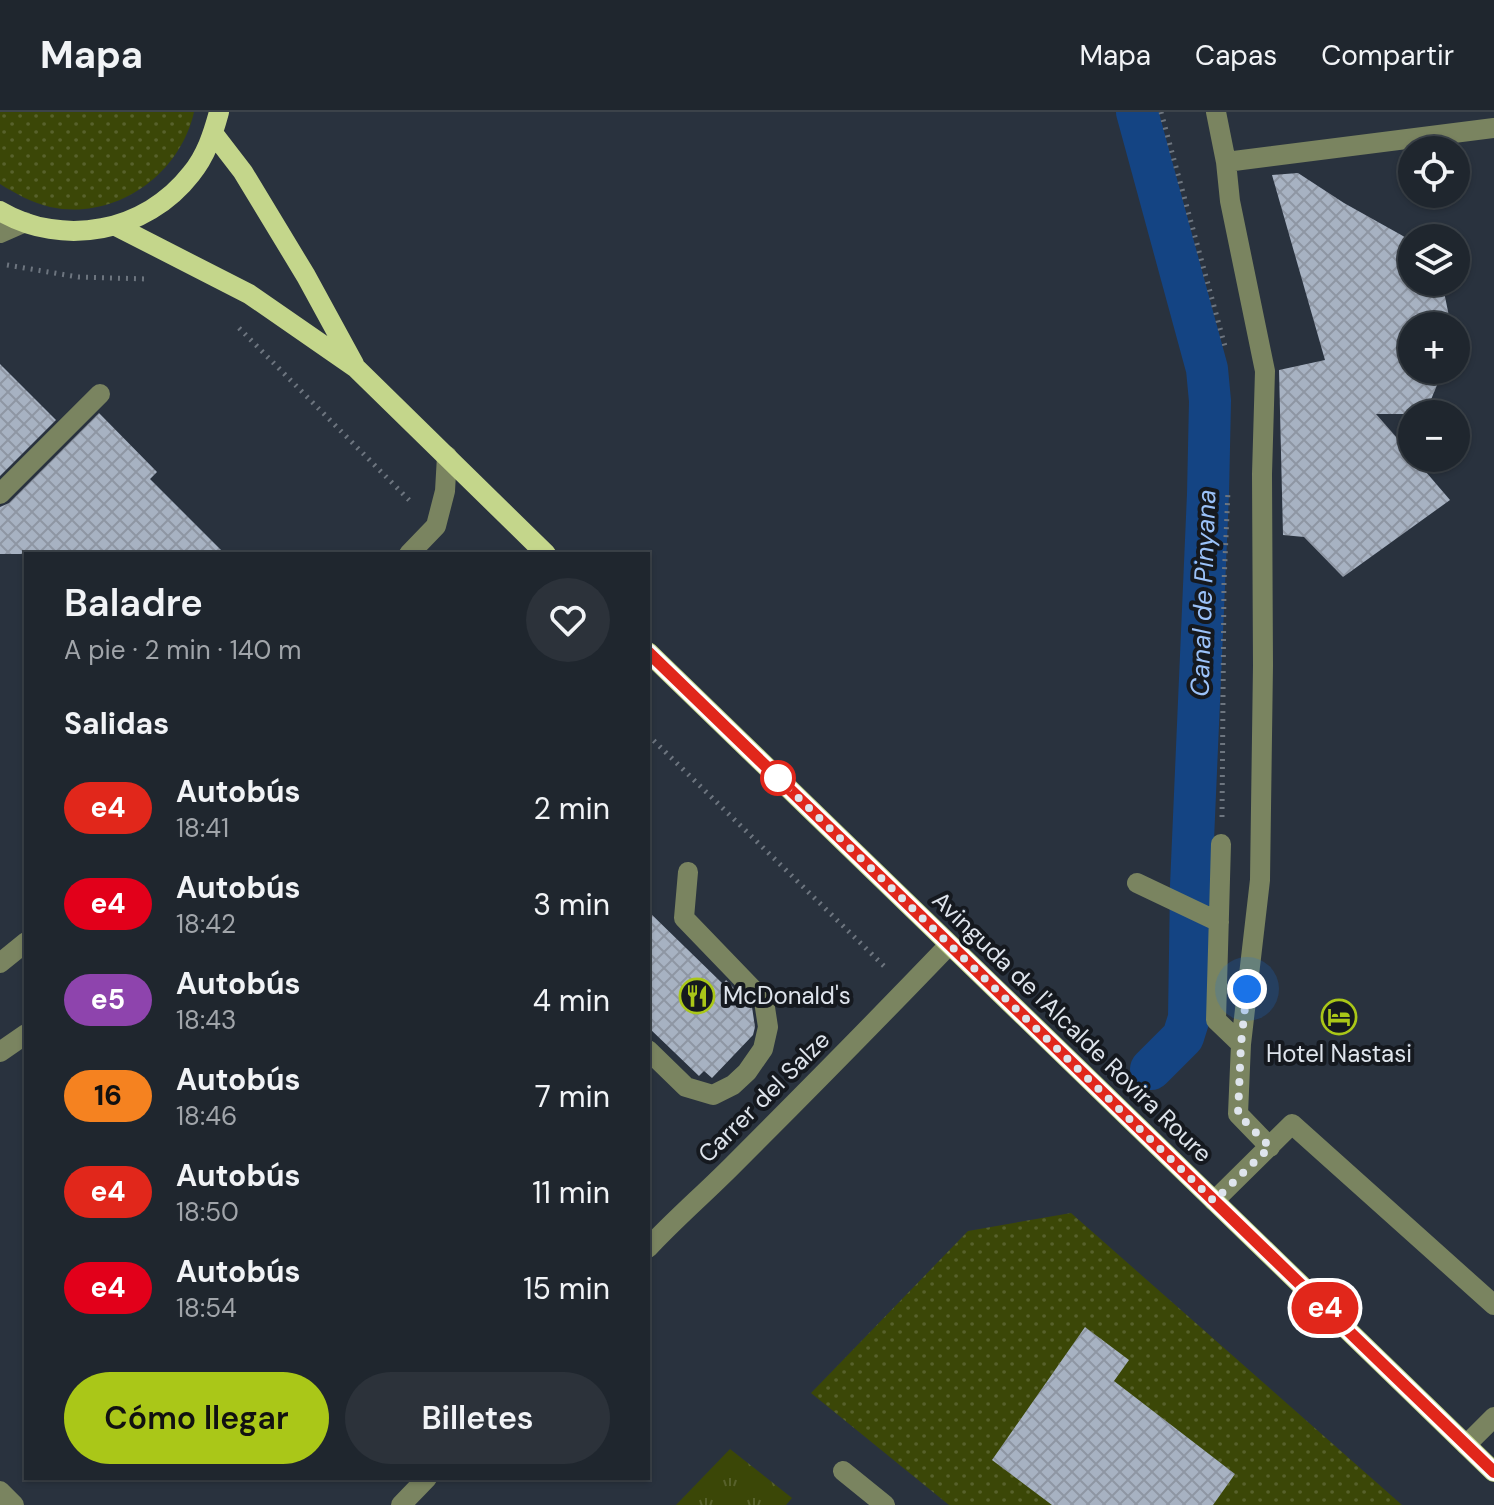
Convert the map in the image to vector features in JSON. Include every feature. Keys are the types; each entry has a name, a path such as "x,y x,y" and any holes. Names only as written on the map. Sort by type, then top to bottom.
{"main road":[{"path":"0,211 47,229 70,231 116,226 138,217 177,191 192,174 204,154 219,112"},
{"path":"213,133 243,172 306,276 356,368"},
{"path":"116,226 249,294 356,368 544,552"},
{"name":"Avinguda de l'Alcalde Rovira Roure","path":"650,654 1494,1472"}],"street":[{"path":"1216,112 1230,201 1265,371 1260,880 1241,1044 1238,1114 1270,1147"},
{"path":"1226,162 1494,128"},
{"path":"0,233 25,222"},
{"path":"0,494 100,394"},
{"path":"411,552 436,526 445,491 447,456"},
{"path":"1221,844 1213,919 1216,1020 1241,1044"},
{"path":"650,1052 686,1087 713,1095 733,1085 747,1072 763,1049 768,1027 764,1001 684,918 688,872"},
{"path":"1137,883 1213,919"},
{"path":"0,963 24,944"},
{"name":"Carrer del Salze","path":"650,1246 949,945"},
{"path":"0,1052 24,1035"},
{"path":"1214,1201 1292,1124 1494,1305"},
{"path":"1466,1445 1494,1417"},
{"path":"843,1471 885,1505"},
{"path":"401,1505 425,1480"},
{"path":"0,1491 14,1505"}],"path":[{"path":"1161,112 1229,364"},
{"path":"0,263 78,277 149,279 161,283"},
{"path":"234,323 436,526"},
{"path":"1221,844 1228,489"},
{"path":"650,737 907,989"}],"green space":[{"path":"0,112 194,112 175,155 141,188 120,200 74,210 43,205 0,184"},
{"path":"1071,1213 1402,1505 949,1505 811,1393 968,1231"},
{"path":"730,1449 792,1498 786,1505 676,1505"}],"building":[{"path":"1298,173 1398,233 1398,296 1445,296 1448,312 1398,312 1398,384 1438,384 1431,400 1398,400 1398,414 1376,414 1398,439 1398,472 1426,472 1450,500 1343,577 1304,537 1283,535 1279,370 1325,360 1272,175"},
{"path":"0,364 56,420 0,476"},
{"path":"99,413 157,472 150,479 223,552 0,554 0,507 9,503"},
{"name":"McDonald's","path":"650,913 723,984 726,980 752,1007 753,1035 712,1078 704,1071 699,1076 650,1029"},
{"path":"1085,1327 1129,1360 1114,1381 1235,1474 1213,1505 1052,1505 992,1460"}],"waterway":[{"name":"Canal de Pinyana","path":"1137,112 1207,369 1210,401 1191,886 1189,1018 1183,1037 1151,1069"}],"bus line":[{"name":"e4","path":"650,654 1494,1472"}],"place":[{"name":"McDonald's","path":"697,996"},
{"name":"Hotel Nastasi","path":"1339,1017"}],"route":[{"path":"778,778 1214,1201 1270,1147 1238,1114 1247,989"}]}
